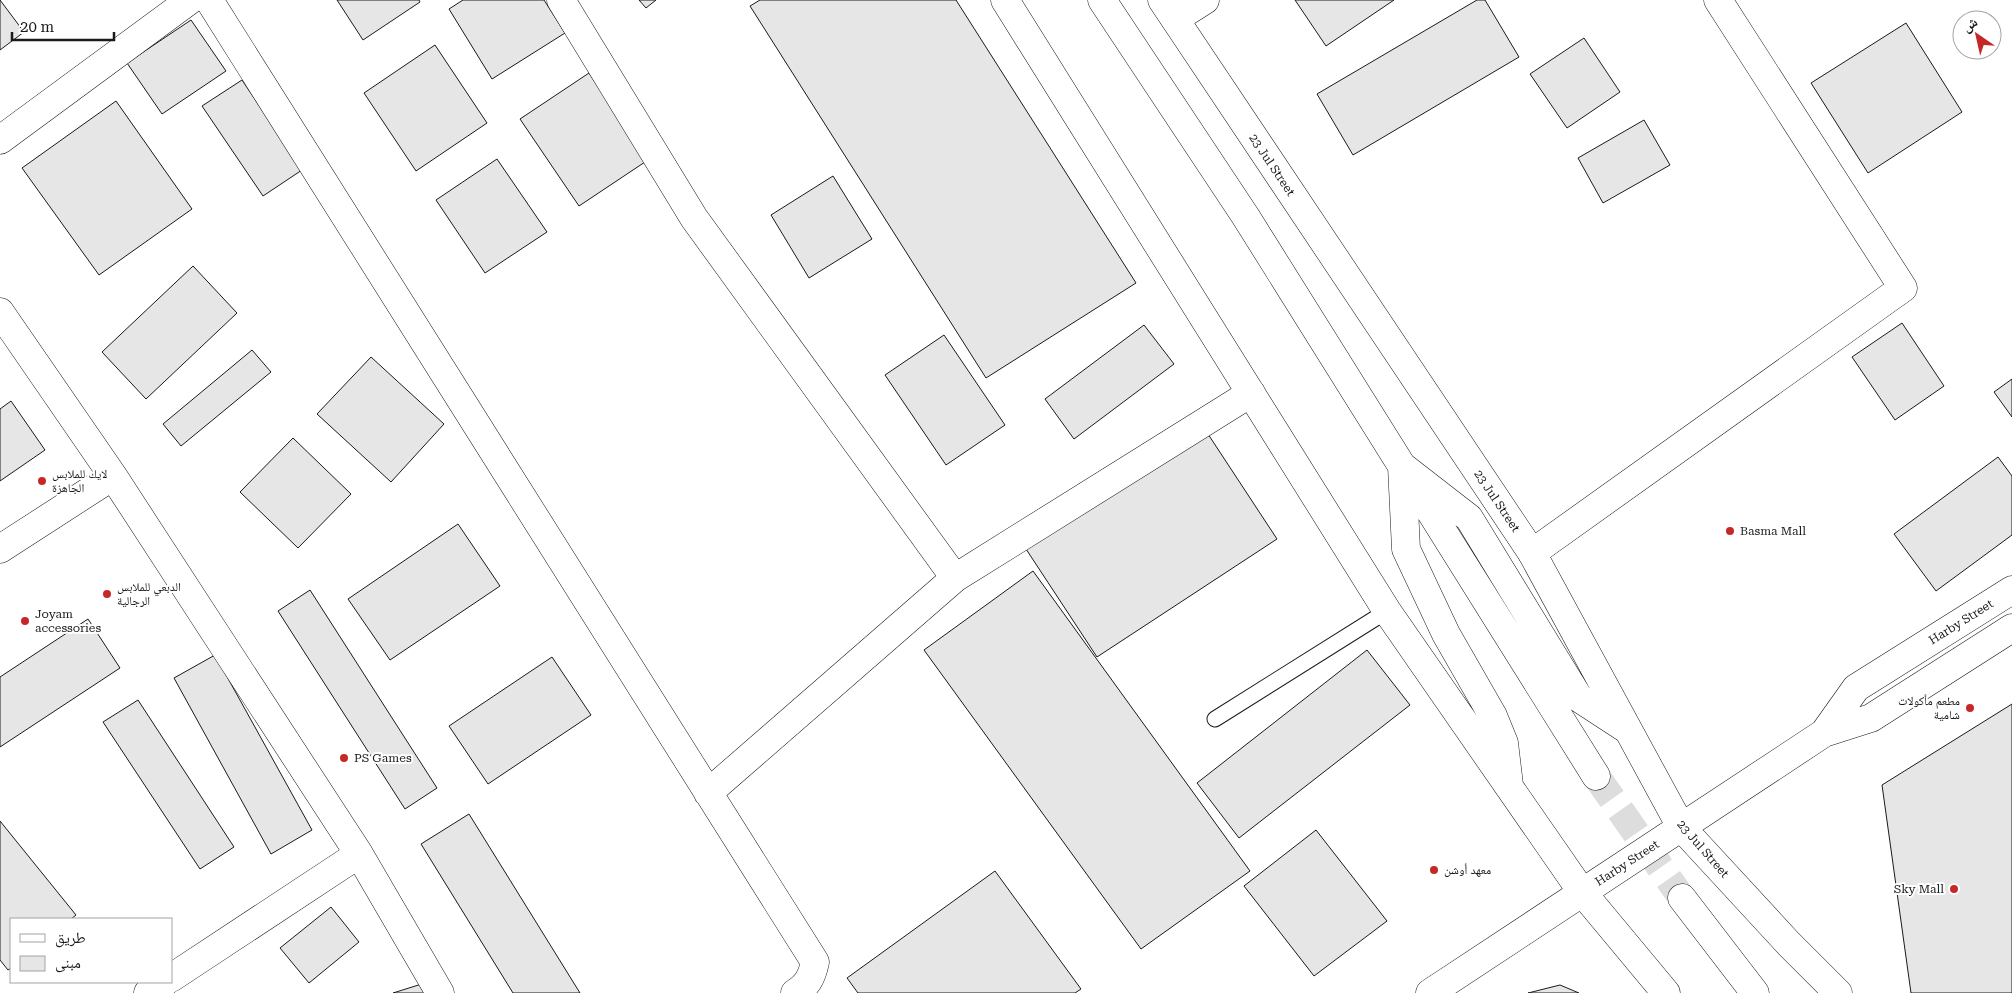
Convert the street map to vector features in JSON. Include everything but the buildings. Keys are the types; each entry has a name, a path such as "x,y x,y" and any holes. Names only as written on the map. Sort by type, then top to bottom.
{"street":[{"path":"0,140 190,0"},
{"path":"209,0 815,962 812,976 795,993"},
{"path":"561,0 694,218 955,578"},
{"path":"1005,0 1387,611 1582,892 1666,993"},
{"path":"1102,0 1246,217 1596,776"},
{"path":"1168,10 1205,0"},
{"path":"1532,553 1903,288 1718,0"},
{"name":"23 Jul Street","path":"1168,10 1532,553 1681,827 1809,965 1838,993"},
{"path":"0,312 113,476 359,854 440,993"},
{"path":"708,793 955,578 1251,393"},
{"path":"1402,466 1469,518 1579,698 1628,730"},
{"path":"1402,466 1406,549 1446,634 1494,716 1504,743 1510,788"},
{"path":"0,549 113,476"},
{"name":"Harby Street","path":"1824,732 1856,688 2012,590"},
{"name":"Harby Street","path":"1430,993 1824,732 1871,718 2012,628"},
{"path":"172,977 359,854"},
{"path":"1682,898 1755,993"},
{"path":"1809,965 1816,993"},
{"path":"148,993 163,983"}],"lane":[{"path":"1215,719 1387,611"}],"tunnel":[{"path":"1596,776 1682,898"}],"place":[{"name":"لايك للملابس الجاهزة","path":"42,481"},
{"name":"Basma Mall","path":"1730,531"},
{"name":"الدبعي للملابس الرجالية","path":"107,594"},
{"name":"Joyam accessories","path":"25,621"},
{"name":"مطعم مأكولات شامية","path":"1970,708"},
{"name":"PS Games","path":"344,758"},
{"name":"معهد أوشن","path":"1434,870"},
{"name":"Sky Mall","path":"1954,889"}]}
